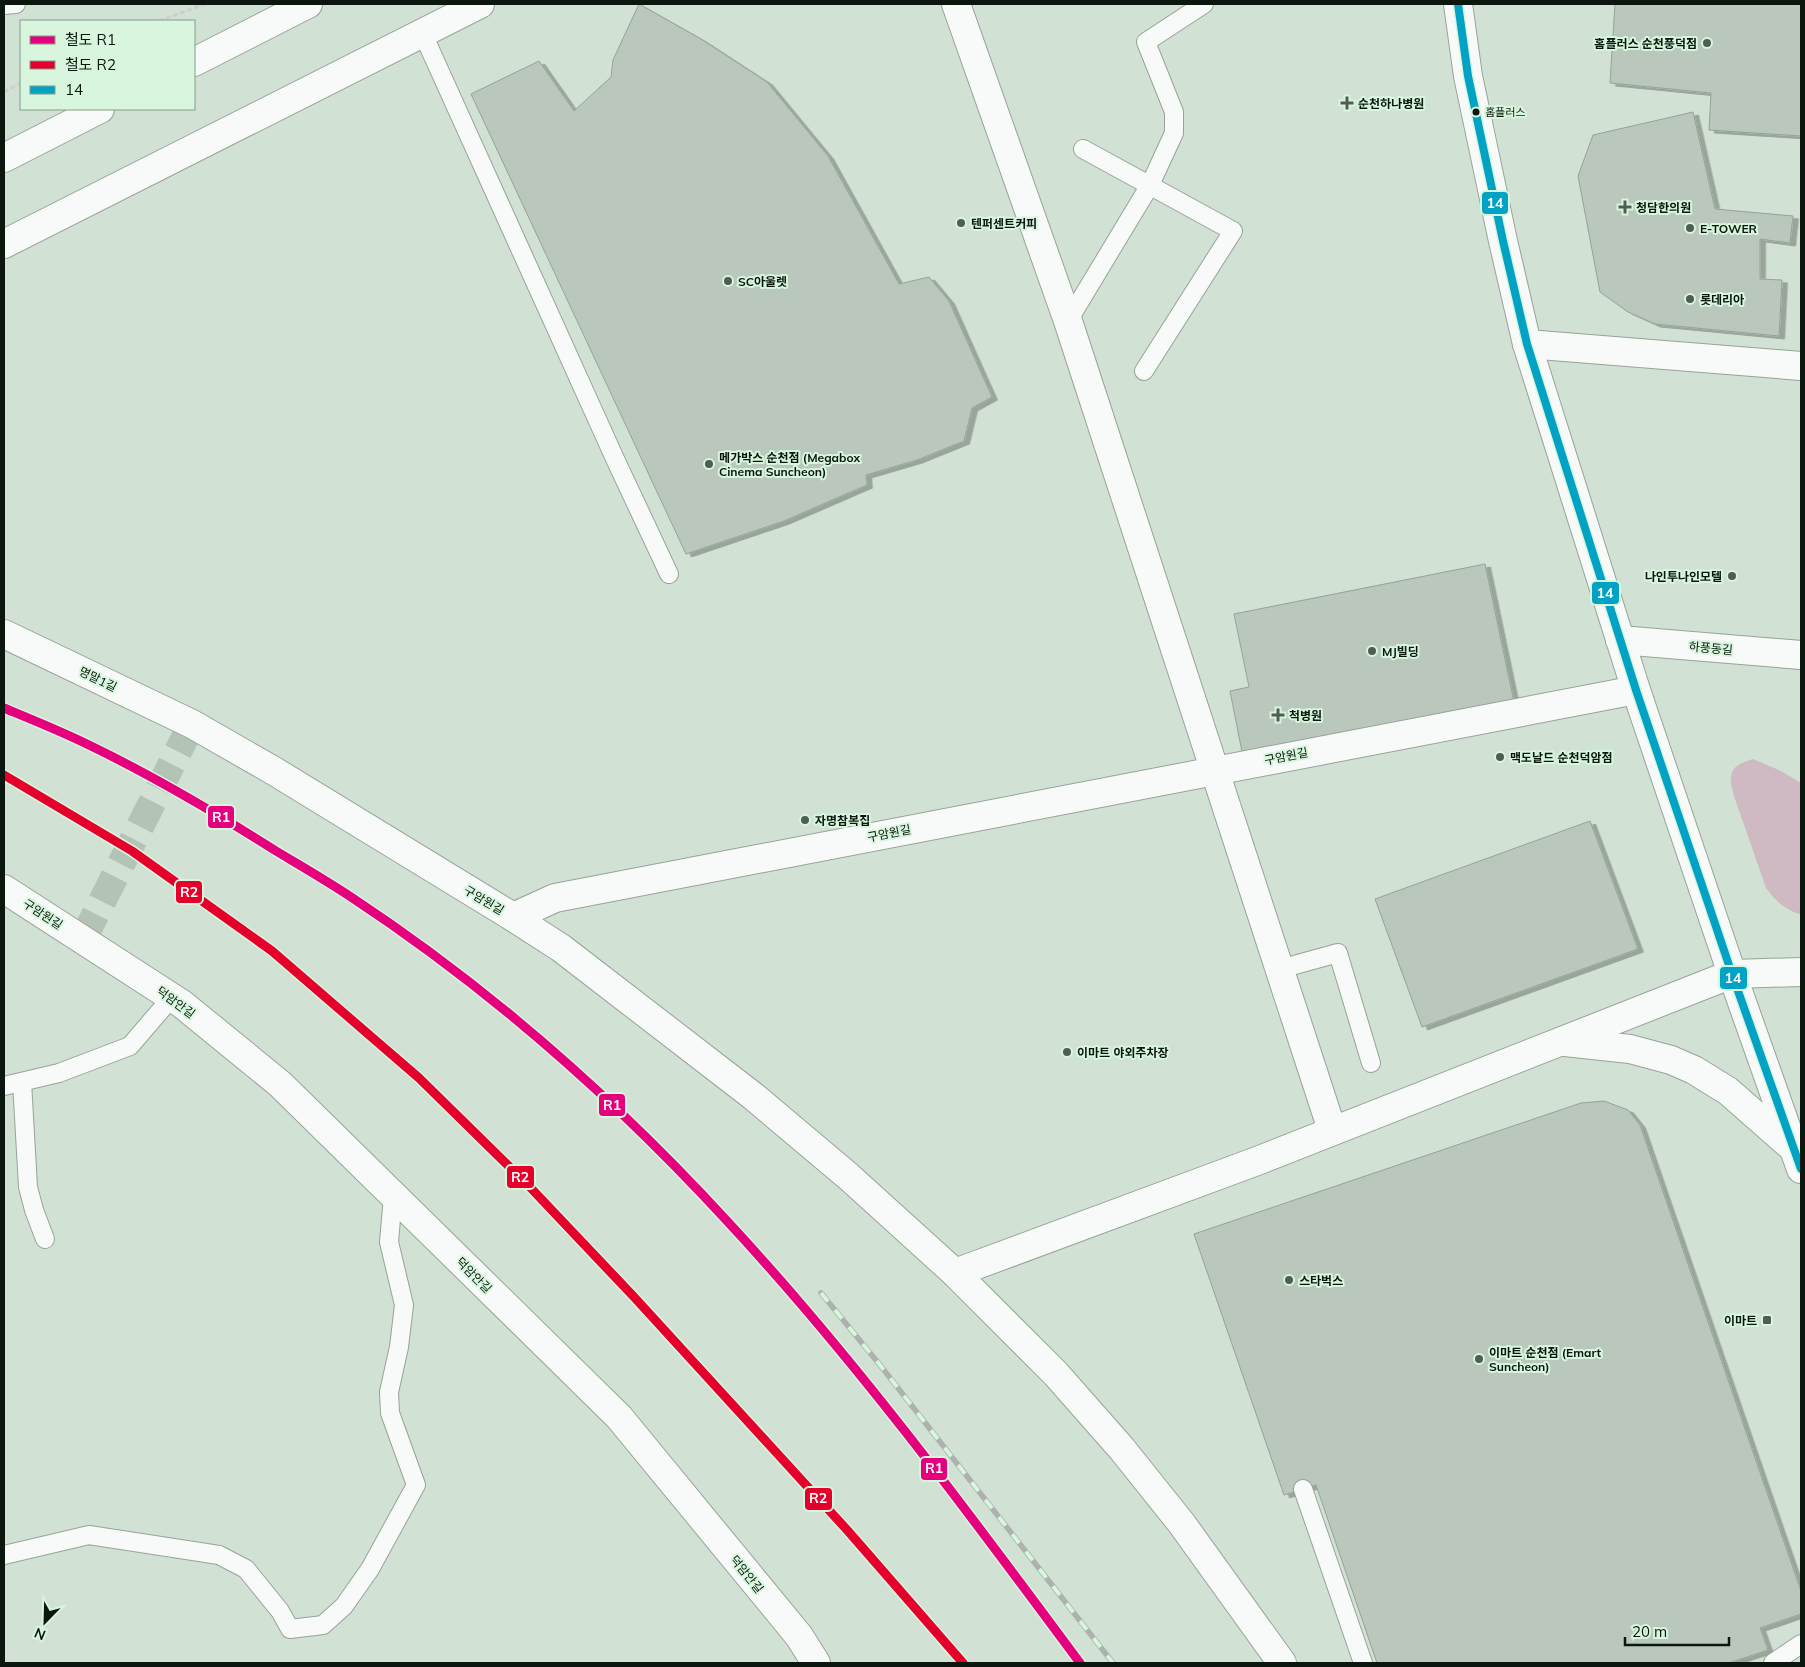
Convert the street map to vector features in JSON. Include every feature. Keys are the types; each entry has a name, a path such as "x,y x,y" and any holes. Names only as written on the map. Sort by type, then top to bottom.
{"street":[{"path":"195,61 308,4"},
{"path":"4,244 480,4"},
{"path":"956,4 1068,321 1332,1130"},
{"path":"1458,4 1468,76 1503,241 1528,344 1636,690 1732,974 1799,1150"},
{"path":"4,158 98,110"},
{"path":"1528,344 1801,366"},
{"name":"명말1길","path":"4,634 192,724"},
{"name":"하풍동길","path":"1620,640 1801,655"},
{"name":"구암원길","path":"192,724 274,771 513,918 554,898 1636,690"},
{"name":"구암원길","path":"4,889 82,939"},
{"path":"513,918 560,948 753,1096 848,1176 955,1273 1056,1374 1122,1449 1182,1524 1282,1663"},
{"name":"덕암안길","path":"82,939 172,997 280,1084 619,1417 799,1636 816,1663"},
{"path":"955,1273 1257,1161 1732,974 1801,972"},
{"path":"1560,1042 1630,1049 1671,1060 1694,1070 1728,1091 1799,1150"}],"lane":[{"path":"4,5 16,4"},
{"path":"1068,321 1150,185 1174,134 1174,112 1146,42 1204,4"},
{"path":"423,34 669,574"},
{"path":"1082,150 1233,231 1144,371"},
{"path":"1280,969 1338,953 1371,1063"},
{"path":"4,1086 58,1073 130,1046 172,997"},
{"path":"22,1082 28,1187 45,1239"},
{"path":"4,1555 89,1535 219,1555 246,1569 280,1611 290,1628 324,1625 344,1606 370,1569 416,1485 390,1413 389,1392 399,1347 404,1305 389,1242 393,1196"},
{"path":"1303,1489 1363,1663"},
{"path":"1773,1663 1801,1644"}],"path":[{"path":"161,20 205,4"},
{"path":"4,92 20,84"}],"shaded area":[{"path":"1753,759 1781,771 1801,783 1801,915 1781,904 1766,888 1734,796 1731,782 1732,772 1739,765"}],"building":[{"name":"SC아울렛","path":"639,4 701,39 767,82 828,156 899,284 929,277 949,301 992,397 972,408 964,441 917,460 866,475 867,485 784,521 686,554 471,94 539,61 574,111 611,77 613,60"},
{"name":"홈플러스 순천풍덕점","path":"1615,4 1801,4 1801,136 1709,130 1711,93 1610,83"},
{"name":"E-TOWER","path":"1693,112 1715,209 1793,216 1790,243 1760,239 1760,279 1782,280 1779,336 1655,324 1628,312 1600,292 1578,176 1593,135"},
{"name":"MJ빌딩","path":"1485,564 1514,702 1243,757 1230,691 1249,687 1234,614"},
{"path":"1590,821 1638,949 1422,1027 1375,899"},
{"name":"이마트 순천점 (Emart Suncheon)","path":"1604,1101 1628,1110 1640,1125 1801,1591 1801,1614 1760,1628 1768,1650 1729,1663 1377,1663 1316,1485 1284,1495 1194,1234 1581,1103"}],"tunnel":[{"path":"83,939 192,724"}],"railway":[{"path":"4,775 132,851 272,951 419,1078 528,1185 635,1298 848,1531 963,1663"},
{"path":"821,1293 880,1365 1113,1663"}],"rail line":[{"name":"R1","path":"4,708 70,736 138,770 208,809 333,885 452,969 549,1048 641,1133 728,1222 775,1274 866,1382 910,1438 1080,1663"},
{"name":"R2","path":"4,775 132,851 272,951 419,1078 528,1185 635,1298 848,1531 963,1663"}],"transit line":[{"name":"14","path":"1458,4 1468,76 1527,344 1636,690 1732,974 1801,1169"}],"place":[{"name":"홈플러스 순천풍덕점","path":"1707,43"},
{"name":"순천하나병원","path":"1347,103"},
{"name":"홈플러스","path":"1476,112"},
{"name":"청담한의원","path":"1625,207"},
{"name":"텐퍼센트커피","path":"961,223"},
{"name":"E-TOWER","path":"1690,228"},
{"name":"SC아울렛","path":"728,281"},
{"name":"롯데리아","path":"1690,299"},
{"name":"메가박스 순천점 (Megabox Cinema Suncheon)","path":"709,464"},
{"name":"나인투나인모텔","path":"1732,576"},
{"name":"MJ빌딩","path":"1372,651"},
{"name":"척병원","path":"1278,715"},
{"name":"맥도날드 순천덕암점","path":"1500,757"},
{"name":"자명참복집","path":"805,820"},
{"name":"이마트 야외주차장","path":"1067,1052"},
{"name":"스타벅스","path":"1289,1280"},
{"name":"이마트","path":"1767,1320"},
{"name":"이마트 순천점 (Emart Suncheon)","path":"1479,1359"}]}
